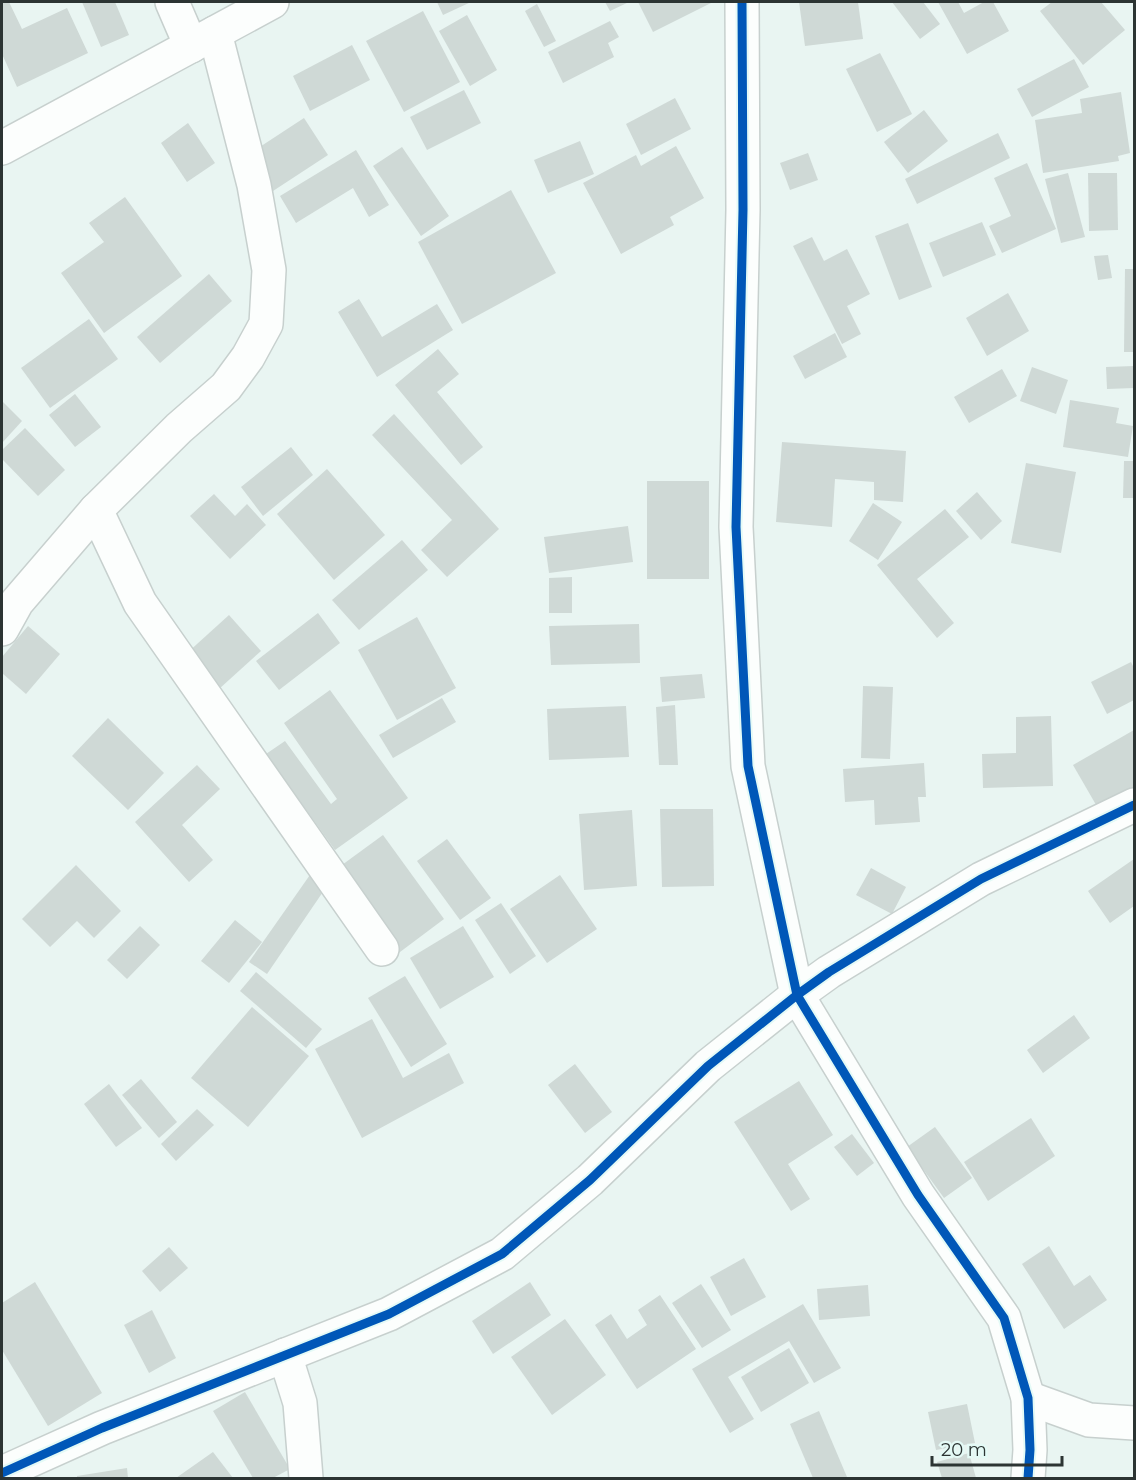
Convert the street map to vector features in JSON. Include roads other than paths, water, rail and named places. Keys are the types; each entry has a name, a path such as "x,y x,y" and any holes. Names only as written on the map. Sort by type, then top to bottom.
{"street":[{"path":"2,629 17,602 96,510 179,428 226,387 248,357 266,324 269,270 254,185 203,39 172,2"},
{"path":"2,148 272,2"},
{"path":"742,2 743,210 736,527 748,766 797,994 918,1195 1004,1318 1028,1398 1030,1450 1028,1479"},
{"path":"96,510 140,603 382,949"},
{"path":"2,1473 102,1428 389,1314 502,1254 590,1180 708,1066 797,994 981,879 1134,805"},
{"path":"285,1355 300,1403 306,1479"},
{"path":"1028,1398 1089,1420 1134,1423"}]}
